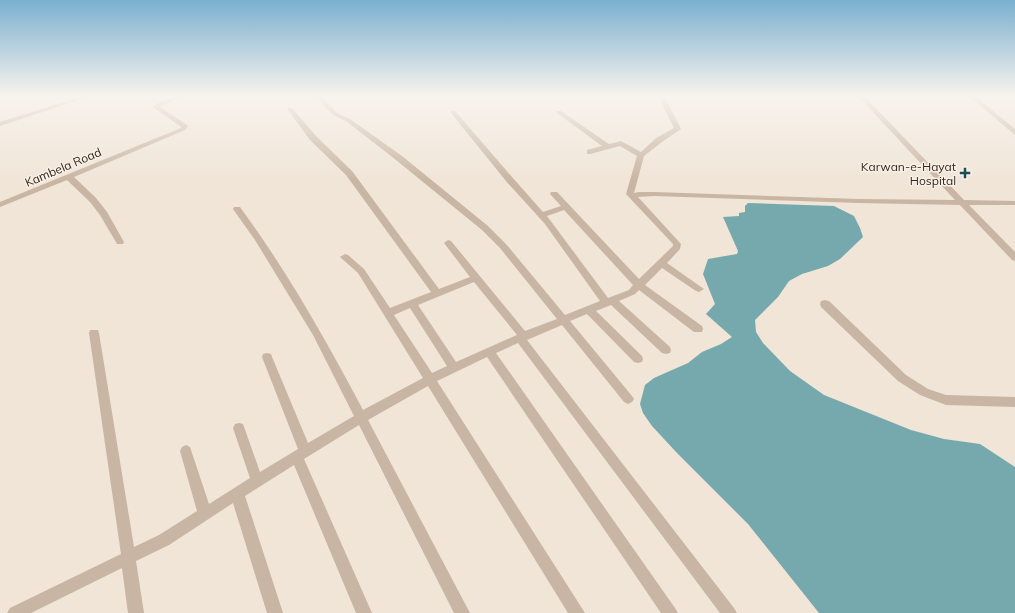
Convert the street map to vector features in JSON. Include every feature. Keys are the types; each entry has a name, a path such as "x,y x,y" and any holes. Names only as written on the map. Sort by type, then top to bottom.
{"street":[{"name":"Kambela Road","path":"0,205 185,128 183,125"},
{"path":"302,125 313,138 349,173 438,294"},
{"path":"354,125 485,228 512,256 628,399"},
{"path":"464,125 541,214 609,301 666,350"},
{"path":"577,125 608,147"},
{"path":"18,612 164,540 237,493 360,418 429,380 454,367 522,337 632,292 677,247 677,244 632,197 630,190 641,155 659,140 678,129 676,125"},
{"path":"888,125 1015,258"},
{"path":"1005,125 1015,133"},
{"path":"590,152 621,143 641,155"},
{"path":"68,176 104,214 120,242"},
{"path":"554,194 639,285 698,329"},
{"path":"632,197 639,194 654,194 859,202 1015,203"},
{"path":"541,214 566,207"},
{"path":"237,209 259,239 317,333 462,613"},
{"path":"448,243 522,337 729,613"},
{"path":"345,257 361,271 577,613"},
{"path":"661,264 699,289"},
{"path":"388,314 476,278"},
{"path":"412,304 454,367"},
{"path":"825,304 902,378 924,392 946,400 1015,402"},
{"path":"589,310 638,359"},
{"path":"94,333 118,484 136,613"},
{"path":"488,352 670,613"},
{"path":"266,357 301,454 364,613"},
{"path":"239,428 257,481"},
{"path":"186,451 205,514"},
{"path":"237,493 275,613"}],"water":[{"path":"748,203 834,206 854,216 863,237 840,259 828,266 802,274 789,281 778,297 755,320 756,332 763,343 790,371 824,395 911,430 944,439 980,444 1015,467 1015,613 819,613 748,524 677,453 652,426 643,413 640,404 645,385 654,378 688,363 702,352 721,344 732,337 706,314 715,304 703,274 708,259 737,254 738,251 723,217 739,216 739,213 745,212 745,206"}],"place":[{"name":"Karwan-e-Hayat Hospital","path":"965,173"}]}
